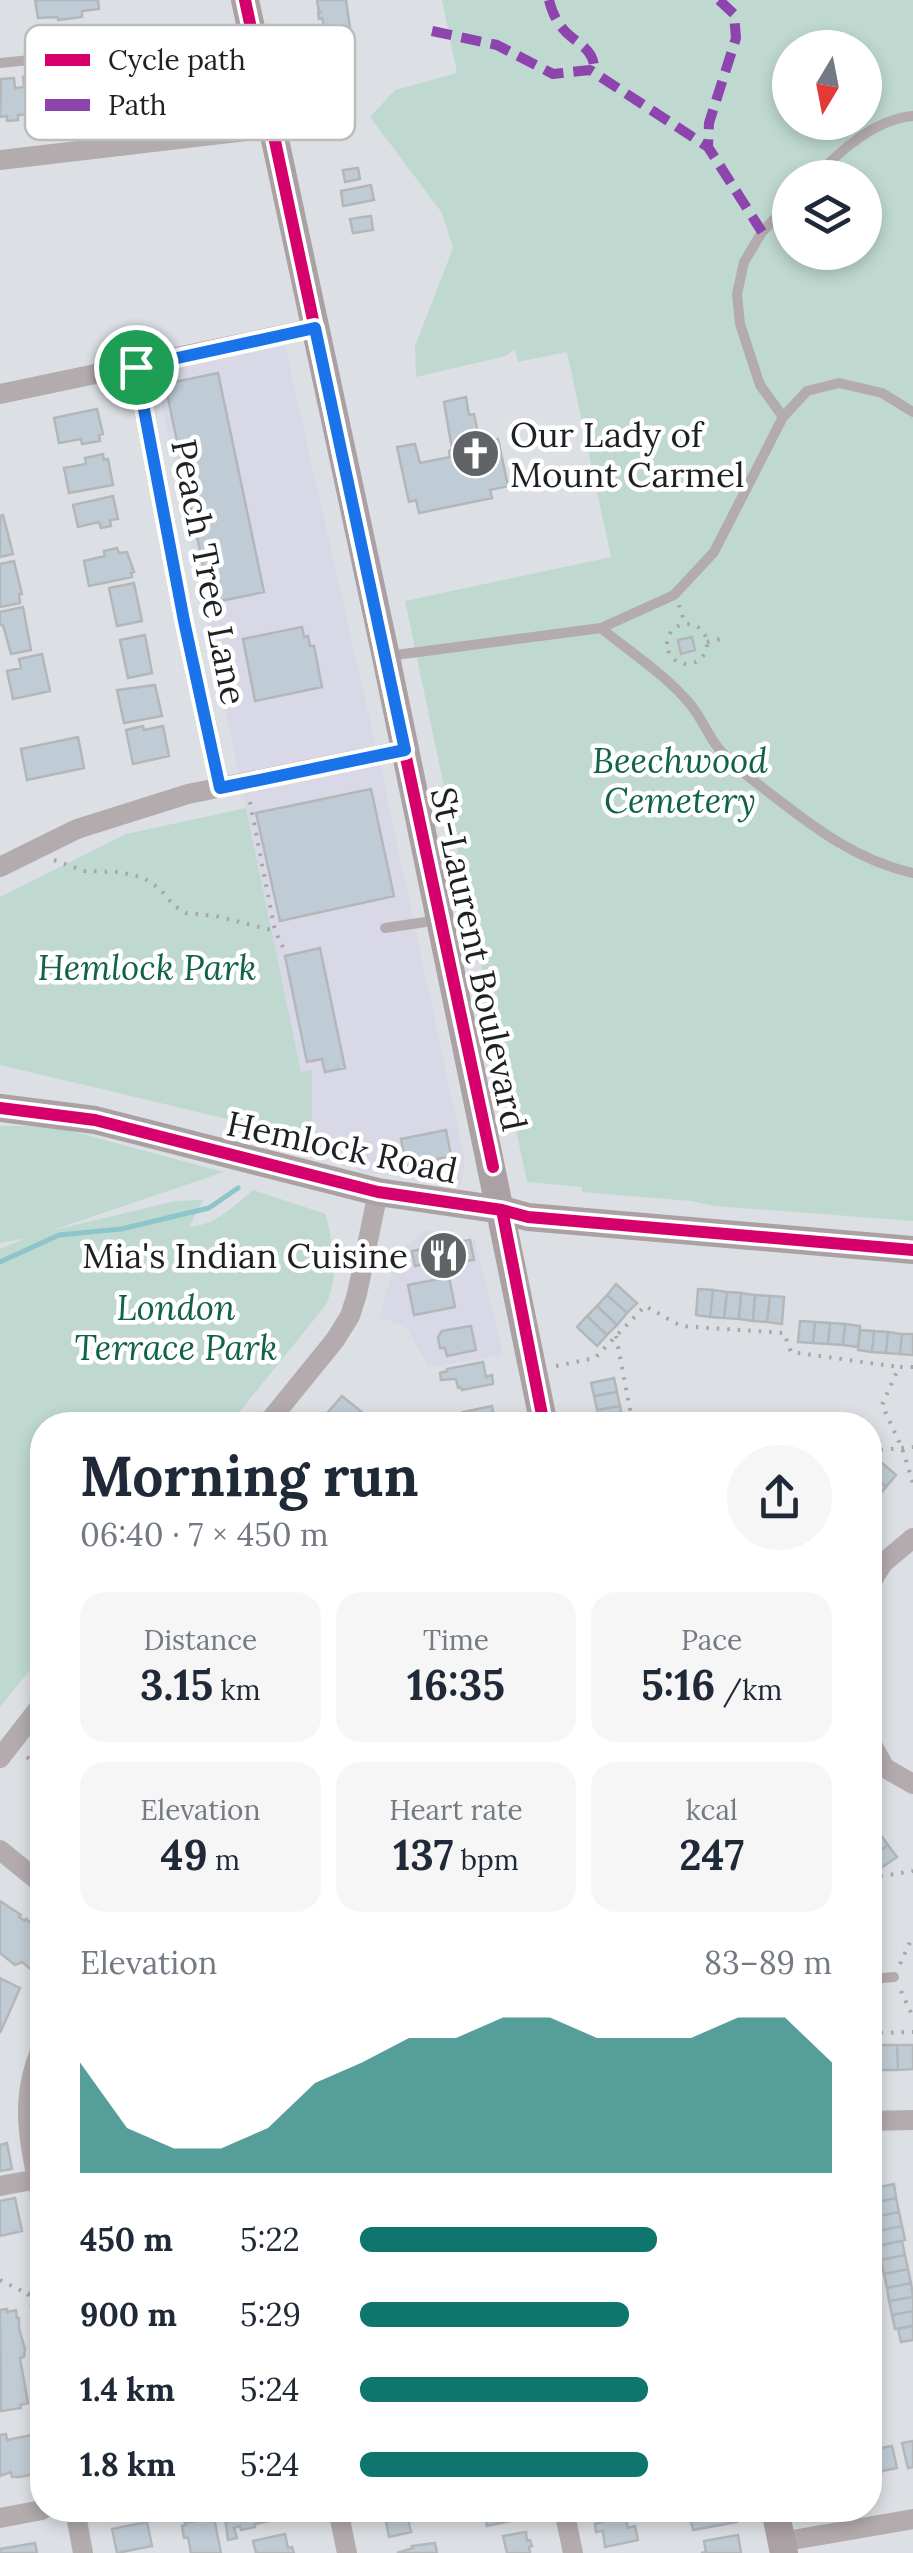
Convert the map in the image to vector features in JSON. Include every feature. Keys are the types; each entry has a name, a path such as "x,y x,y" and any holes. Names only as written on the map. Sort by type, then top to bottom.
{"main road":[{"name":"St-Laurent Boulevard","path":"245,0 250,25"},
{"name":"St-Laurent Boulevard","path":"276,140 374,581 386,657 542,1412"},
{"name":"Hemlock Road","path":"0,1108 95,1120 378,1192 528,1217 913,1250"},
{"path":"778,2522 783,2547"}],"street":[{"path":"0,160 171,140"},
{"path":"0,394 315,328"},
{"name":"Peach Tree Lane","path":"136,367 220,788"},
{"path":"1,862 77,829 188,794 405,750"},
{"path":"276,1412 350,1316 378,1192"},
{"path":"882,1565 913,1538"},
{"path":"0,1758 30,1719"},
{"path":"882,1763 913,1784"},
{"path":"0,1850 30,1874"},
{"path":"30,2083 30,2139"},
{"path":"882,2120 913,2120"},
{"path":"0,2186 30,2180"},
{"path":"0,2518 30,2512"},
{"path":"783,2547 913,2520"},
{"path":"77,2522 83,2553"},
{"path":"341,2522 347,2553"},
{"path":"567,2522 573,2553"}],"lane":[{"path":"0,64 25,61"},
{"path":"834,160 858,138 895,117 913,116"},
{"path":"772,221 744,262 737,294 740,324 760,385 783,417"},
{"path":"386,657 601,628 674,595 714,552 783,417 807,391 839,383 882,393 913,412"},
{"path":"601,628 661,675 690,704 729,760 778,800 819,832 862,857 913,872"},
{"path":"386,928 440,919"},
{"path":"882,1978 894,1977"}],"path":[{"path":"685,624 703,632 706,642 701,658 689,664 676,661 667,642 672,630 685,624"},
{"path":"706,642 726,638"},
{"path":"246,783 276,931 283,947"},
{"path":"40,847 50,859 85,871 120,872 144,878 186,913 276,931"},
{"path":"535,1370 595,1358 645,1306 680,1326 784,1333 792,1352 913,1367"},
{"path":"616,1336 631,1412"},
{"path":"899,1367 882,1405 913,1484"},
{"path":"882,1450 913,1447"},
{"path":"882,1876 913,1871"},
{"path":"882,2033 913,2032"},
{"path":"0,2280 28,2294 30,2300"}],"shaded area":[{"path":"285,346 465,1161 461,1185 361,1172 312,1139 312,1071 301,1072 155,373"},
{"path":"426,1230 475,1241 503,1355 429,1368 407,1328 379,1317 399,1251"}],"green space":[{"name":"Beechwood Cemetery","path":"442,0 913,0 913,1221 714,1206 527,1182 405,601 611,557 567,352 518,362 515,349 506,356 416,377 415,346 453,248 442,213 370,117 395,90 457,73"},
{"name":"Hemlock Park","path":"246,808 301,1072 312,1070 312,1139 0,1065 0,897 126,834"},
{"name":"London Terrace Park","path":"0,1126 52,1126 224,1172 50,1231 175,1201 203,1200 189,1227 198,1226 223,1214 253,1190 326,1214 334,1272 325,1306 239,1412 30,1412 30,1670 0,1707 0,1249 26,1238 0,1243"}],"building":[{"path":"35,0 98,0 99,9 82,11 82,17 38,18"},
{"path":"317,0 346,0 350,25 324,25"},
{"path":"25,77 25,114 7,121 7,116 0,117 1,79 14,78 15,88 24,87"},
{"path":"358,168 360,179 345,182 343,170"},
{"path":"371,185 374,200 343,206 341,191"},
{"path":"371,216 373,230 353,233 350,219"},
{"path":"218,373 264,592 211,603 165,384"},
{"name":"Our Lady of Mount Carmel","path":"466,397 480,443 498,439 508,486 490,490 492,498 419,513 416,500 409,502 397,447 415,444 420,463 450,457 444,402"},
{"path":"97,409 103,434 99,435 100,441 59,443 54,418"},
{"path":"103,454 104,460 108,459 113,485 69,493 64,468 86,464 85,458"},
{"path":"113,496 118,519 110,520 111,526 101,528 99,522 78,527 73,505"},
{"path":"3,515 13,554 0,557 0,516"},
{"path":"117,548 119,553 127,552 132,577 89,586 84,561 105,556 104,551"},
{"path":"14,561 22,594 20,603 0,607 0,564"},
{"path":"134,583 142,621 117,626 109,588"},
{"path":"23,607 31,650 11,654 0,625 0,612"},
{"path":"302,627 304,637 308,636 310,646 314,646 322,687 255,701 243,639"},
{"path":"145,635 152,673 128,678 120,640"},
{"path":"692,637 695,650 681,654 678,640"},
{"path":"42,654 50,691 13,699 7,671 21,668 19,659"},
{"path":"155,685 162,716 124,723 117,690"},
{"path":"143,726 144,730 163,726 169,756 133,764 126,730"},
{"path":"78,737 84,768 27,780 21,749"},
{"path":"371,789 394,896 280,921 256,813"},
{"path":"320,948 345,1068 325,1072 322,1059 307,1062 285,956"},
{"path":"446,1130 451,1156 406,1165 401,1139"},
{"name":"Mia's Indian Cuisine","path":"470,1240 474,1260 443,1270 426,1270 425,1264 415,1266 412,1251"},
{"path":"449,1277 455,1307 414,1315 408,1285"},
{"path":"616,1284 637,1303 627,1313 607,1295"},
{"path":"698,1289 713,1290 710,1317 696,1315"},
{"path":"713,1290 727,1292 724,1318 710,1317"},
{"path":"727,1292 741,1293 739,1319 724,1318"},
{"path":"741,1293 755,1295 753,1321 739,1319"},
{"path":"607,1295 627,1313 617,1325 597,1306"},
{"path":"755,1295 770,1296 767,1322 753,1321"},
{"path":"770,1296 784,1297 782,1324 767,1322"},
{"path":"597,1306 617,1325 607,1335 587,1316"},
{"path":"587,1316 607,1335 597,1346 577,1327"},
{"path":"800,1321 815,1322 813,1343 798,1342"},
{"path":"815,1322 830,1323 828,1344 813,1343"},
{"path":"830,1323 845,1324 843,1345 828,1344"},
{"path":"845,1324 860,1326 858,1347 843,1345"},
{"path":"471,1326 476,1350 447,1356 445,1348 440,1348 438,1337 442,1331"},
{"path":"860,1330 874,1331 872,1352 858,1350"},
{"path":"874,1331 888,1332 886,1353 872,1352"},
{"path":"888,1332 902,1334 900,1354 886,1353"},
{"path":"902,1334 913,1334 913,1355 900,1354"},
{"path":"483,1362 486,1377 492,1375 493,1384 462,1390 456,1379 441,1380 440,1373 447,1369"},
{"path":"614,1378 617,1392 594,1396 591,1383"},
{"path":"617,1392 620,1406 597,1410 594,1396"},
{"path":"342,1396 362,1412 328,1412"},
{"path":"492,1406 493,1412 463,1412"},
{"path":"620,1406 621,1412 597,1412"},
{"path":"882,1463 896,1475 886,1487 882,1484"},
{"path":"888,1845 897,1857 882,1867 882,1849"},
{"path":"0,1901 30,1922 30,1969 22,1962 15,1965 0,1953"},
{"path":"0,1978 20,1988 0,2033"},
{"path":"882,2045 897,2045 898,2070 882,2070"},
{"path":"897,2045 913,2045 913,2069 898,2070"},
{"path":"7,2143 12,2169 0,2171 0,2145"},
{"path":"894,2184 896,2198 882,2201 882,2186"},
{"path":"15,2198 22,2231 0,2236 0,2201"},
{"path":"896,2198 899,2212 882,2216 882,2201"},
{"path":"899,2212 902,2226 882,2230 882,2216"},
{"path":"902,2226 905,2240 882,2245 882,2230"},
{"path":"902,2241 905,2255 882,2260 882,2245"},
{"path":"905,2255 908,2269 884,2274 882,2260"},
{"path":"908,2269 911,2283 887,2288 884,2274"},
{"path":"911,2283 913,2297 889,2301 887,2288"},
{"path":"913,2297 913,2311 892,2315 889,2301"},
{"path":"0,2310 16,2310 19,2318 25,2349 24,2357 20,2358 28,2403 1,2411"},
{"path":"913,2311 913,2326 895,2329 892,2315"},
{"path":"913,2326 913,2340 901,2342 898,2329"},
{"path":"6,2434 7,2440 30,2435 30,2475 12,2477 11,2472 0,2476 0,2435"},
{"path":"913,2441 913,2467 908,2468 902,2443"},
{"path":"892,2446 897,2468 882,2471 882,2448"},
{"path":"147,2522 152,2546 117,2553 112,2529"},
{"path":"215,2522 221,2553 191,2553 188,2537 184,2538 185,2523"},
{"path":"226,2522 264,2522 241,2530 240,2526 234,2528 237,2538 228,2540"},
{"path":"386,2522 409,2522 411,2532 389,2537"},
{"path":"627,2522 628,2528 635,2526 638,2540 605,2547 603,2531 596,2532 595,2524"},
{"path":"691,2522 737,2522 693,2530"},
{"path":"526,2532 532,2546 530,2553 507,2553 503,2536"},
{"path":"285,2534 288,2548 292,2547 294,2553 256,2553 253,2541"},
{"path":"738,2535 741,2553 701,2553 706,2552 704,2541"},
{"path":"35,2543 37,2553 0,2553 0,2549"},
{"path":"435,2543 437,2553 397,2553 412,2546"}],"waterway":[{"path":"0,1262 59,1235 121,1229 209,1208 238,1188"}],"marked path":[{"path":"549,0 561,27 591,55 594,68 590,70"},
{"path":"719,0 734,14 736,38 709,123 708,147 762,232"},
{"path":"432,31 497,45 553,74 590,70 708,147"}],"cycle path":[{"path":"245,0 250,25"},
{"path":"275,140 493,1167"},
{"path":"0,1108 95,1120 378,1192 528,1217 913,1250"},
{"path":"502,1210 541,1412"}],"place":[{"name":"Our Lady of Mount Carmel","path":"475,454"},
{"name":"Mia's Indian Cuisine","path":"443,1255"}],"route":[{"path":"315,328 405,750 220,788 136,367 315,328"}]}
